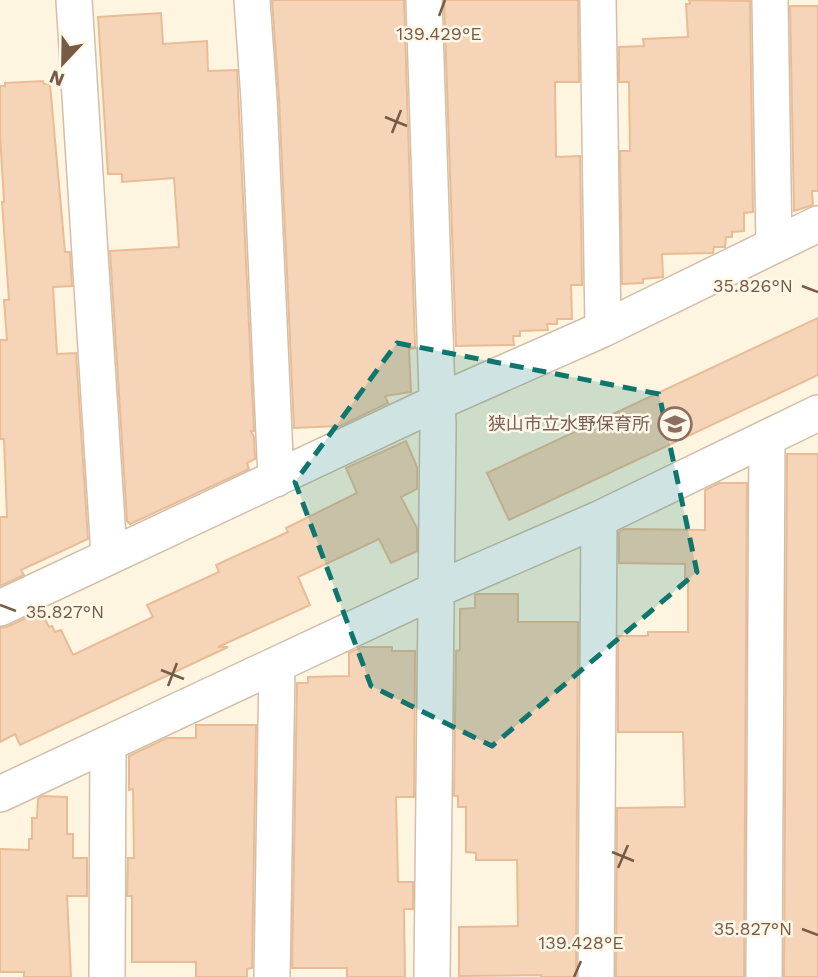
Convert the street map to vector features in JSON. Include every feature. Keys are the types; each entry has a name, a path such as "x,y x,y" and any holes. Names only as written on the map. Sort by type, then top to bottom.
{"street":[{"path":"74,0 109,555"},
{"path":"252,0 276,479"},
{"path":"424,0 438,402 432,977"},
{"path":"598,0 603,329"},
{"path":"770,0 774,245"},
{"path":"0,608 438,402 603,329 818,224"},
{"path":"0,794 438,589 599,519 818,414"},
{"path":"764,977 766,439"},
{"path":"596,977 599,519"},
{"path":"272,977 277,666"},
{"path":"107,977 108,745"}],"highlighted area":[{"path":"397,343 659,394 697,572 492,746 371,686 295,482"}],"building":[{"path":"272,0 404,0 415,346 409,349 411,392 385,396 388,403 340,426 294,428"},
{"path":"444,0 578,0 579,82 555,82 556,157 580,156 582,285 571,285 572,319 557,319 557,324 547,324 548,330 520,331 520,336 513,336 514,345 456,346"},
{"path":"689,0 750,1 753,212 744,213 744,231 732,232 732,237 726,237 725,247 714,247 713,253 662,254 663,277 643,279 643,283 622,284 620,151 630,151 629,82 619,82 619,47 644,46 643,39 688,37 686,4 690,4"},
{"path":"790,6 818,6 818,191 812,191 813,205 794,211"},
{"path":"161,13 163,44 207,41 208,71 237,70 254,431 251,431 254,437 255,459 247,463 249,469 130,524 127,521 110,251 179,247 174,178 122,182 122,174 108,174 98,17"},
{"path":"43,81 44,84 50,84 65,252 70,252 72,286 53,287 57,354 76,353 88,539 21,570 24,575 0,586 0,517 7,517 4,439 0,439 0,340 7,340 4,300 9,300 2,202 0,86 5,86 5,83"},
{"path":"818,318 818,375 509,520 487,473"},
{"path":"406,441 417,467 417,489 401,497 417,528 417,551 391,563 379,539 298,577 310,605 218,647 228,647 20,745 15,734 0,742 0,628 41,611 49,627 52,626 55,632 61,630 73,655 153,617 147,605 219,572 216,565 288,532 286,528 357,493 346,468"},
{"path":"787,454 818,454 818,977 784,977"},
{"path":"719,483 747,483 744,977 616,977 617,808 685,807 683,732 618,732 618,636 648,636 648,632 688,632 688,579 685,579 685,564 619,563 619,532 624,529 705,530 705,490"},
{"path":"518,594 518,622 578,622 576,977 459,976 459,927 518,926 517,860 476,860 476,853 466,852 466,807 458,807 458,796 454,796 456,651 460,650 460,609 475,608 475,595"},
{"path":"362,647 392,647 392,651 415,651 414,797 396,797 398,882 413,882 413,909 404,909 405,977 347,977 347,968 292,968 297,683 308,683 308,677 349,676 349,653"},
{"path":"196,725 256,725 252,968 247,969 247,977 196,977 196,962 132,962 132,896 127,896 128,858 134,858 133,789 129,790 129,756 167,738 196,738"},
{"path":"42,796 67,797 67,834 73,834 73,858 87,858 87,896 67,896 71,977 24,977 24,972 0,972 0,849 29,850 32,818 37,818 38,799"}],"place":[{"name":"狭山市立水野保育所","path":"675,424"}]}
